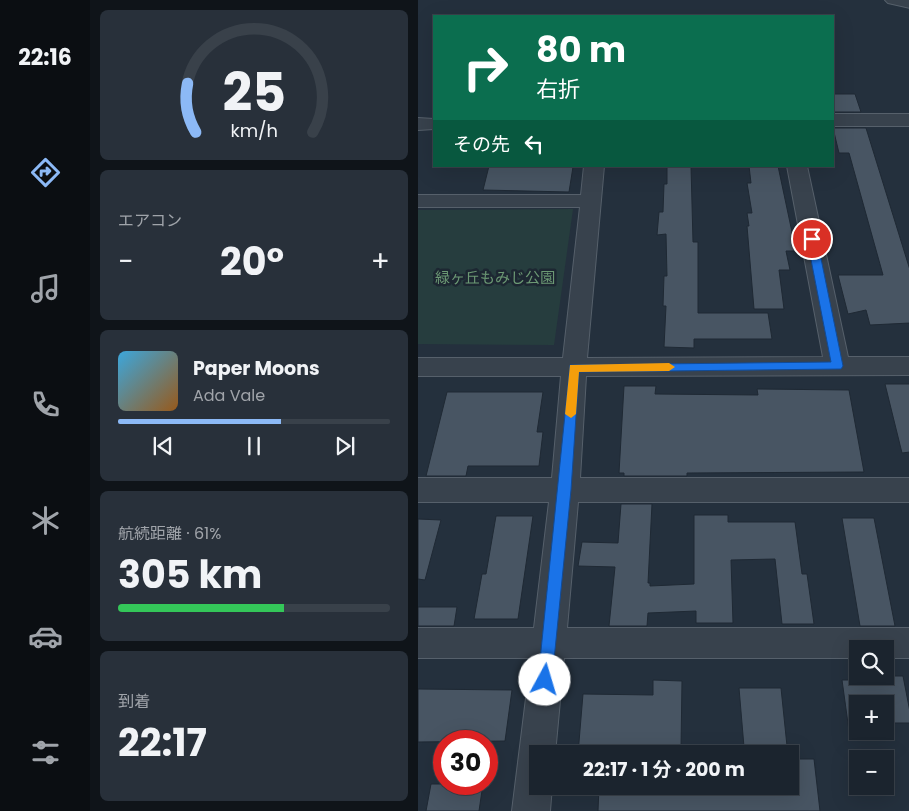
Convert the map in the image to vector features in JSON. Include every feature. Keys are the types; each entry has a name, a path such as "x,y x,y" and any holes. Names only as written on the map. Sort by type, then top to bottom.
{"street":[{"path":"893,0 910,4"},
{"path":"834,120 910,120"},
{"path":"418,124 433,124"},
{"path":"531,811 565,490 574,368 594,167"},
{"path":"797,167 838,366"},
{"path":"418,201 590,201"},
{"path":"418,367 910,366"},
{"path":"418,490 910,490"},
{"path":"418,643 910,643"}],"green space":[{"name":"緑ヶ丘もみじ公園","path":"573,209 554,345 418,344 418,210"}],"building":[{"path":"834,94 855,94 861,112 834,112"},
{"path":"834,128 866,128 910,270 910,323 870,325 866,310 848,314 838,275 883,275 849,153 839,153"},
{"path":"489,167 573,167 569,192 483,190"},
{"path":"667,167 691,167 693,242 698,242 698,313 768,313 772,339 694,339 694,348 664,347 666,306 663,306 664,276 667,276 666,234 657,235 659,212 663,212 664,184 667,184"},
{"path":"749,167 778,167 796,251 786,251 790,270 779,270 784,309 754,309 747,226 749,226 747,213 752,213 747,183 751,183"},
{"path":"885,384 910,384 910,452 902,453"},
{"path":"624,386 656,386 655,394 758,395 757,389 849,390 864,472 687,473 687,476 624,476 624,473 619,473"},
{"path":"447,392 543,392 537,432 543,432 539,466 468,466 466,476 426,476"},
{"path":"621,504 652,504 648,583 650,583 650,586 694,584 694,515 728,515 728,522 795,522 802,574 807,574 814,624 782,624 775,559 731,560 733,623 696,623 696,611 648,613 647,626 609,626 615,567 578,566 582,542 618,543"},
{"path":"496,516 533,516 518,619 474,619 482,574 486,574"},
{"path":"842,518 874,518 895,626 860,626"},
{"path":"418,519 441,520 425,580 418,579"},
{"path":"418,607 457,607 454,626 418,626"},
{"path":"894,676 903,676 910,712 910,723 894,723 894,695 849,695 849,731 842,680 849,680 849,685 894,685"},
{"path":"653,680 682,681 681,745 579,745 583,694 653,695"},
{"path":"739,688 781,688 787,745 744,745"},
{"path":"418,689 512,690 505,741 498,741 498,730 433,730 433,742 418,742"},
{"path":"799,759 814,759 820,811 598,811 599,795 799,795"},
{"path":"431,784 433,784 433,795 481,795 479,811 426,811"}],"slow traffic":[{"path":"571,414 574,368 669,367"}],"route":[{"path":"545,680 565,490 574,368 838,366 812,239"}]}
